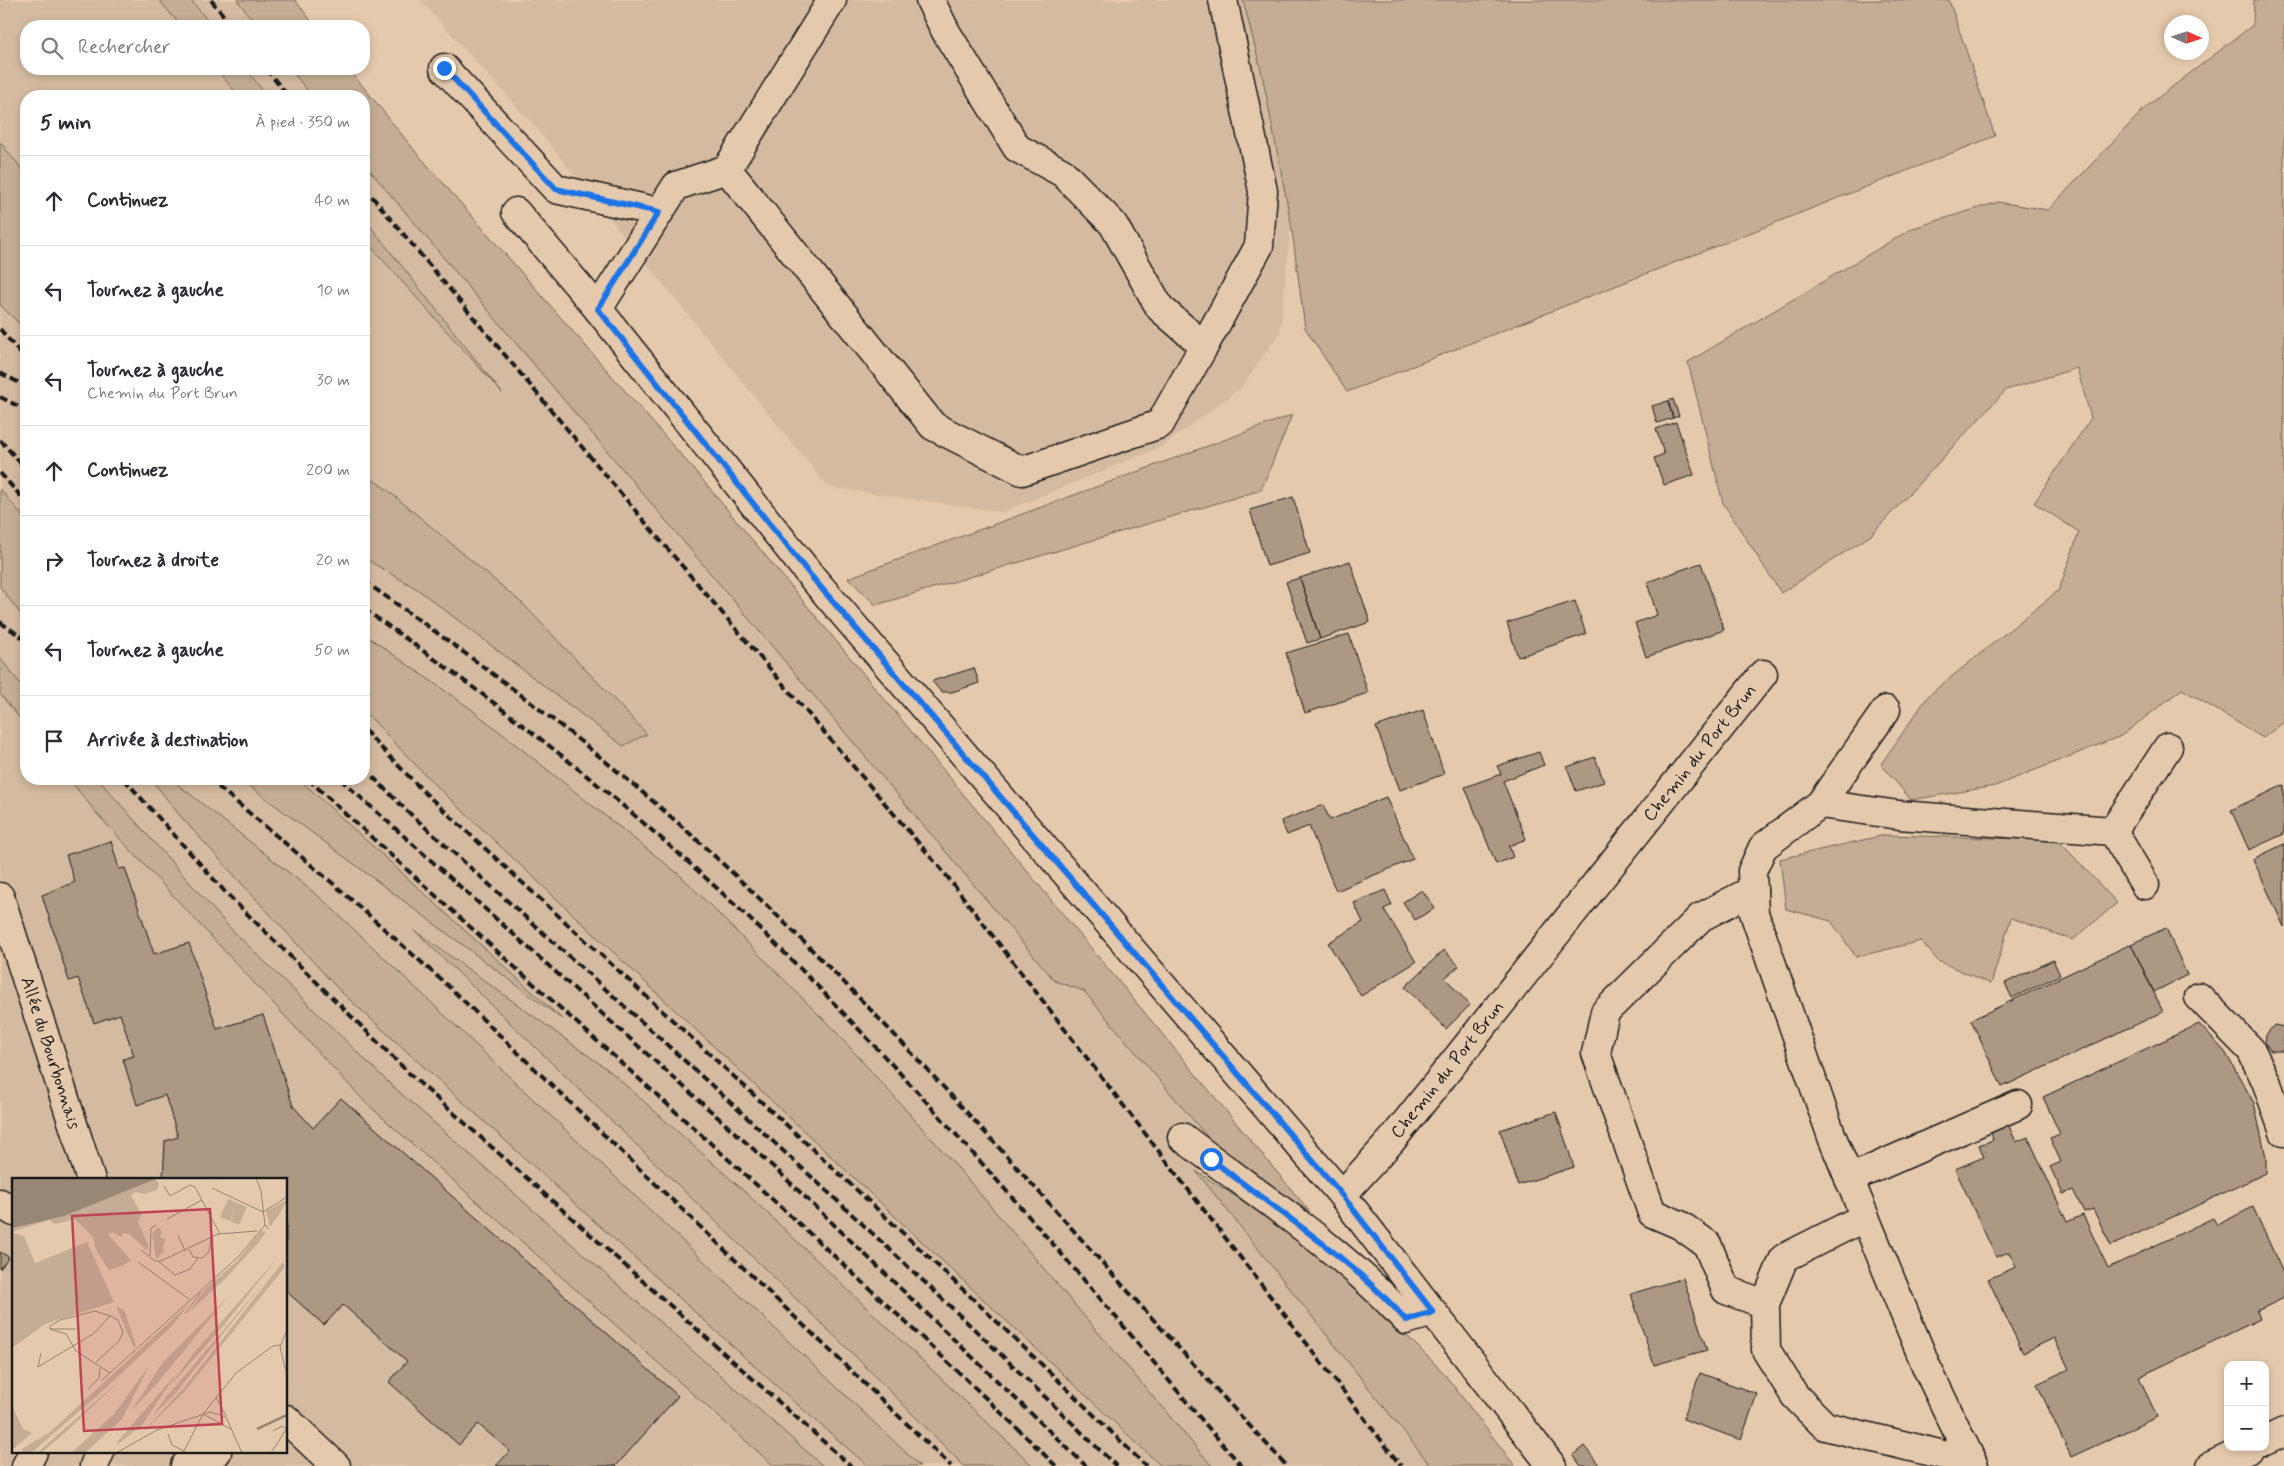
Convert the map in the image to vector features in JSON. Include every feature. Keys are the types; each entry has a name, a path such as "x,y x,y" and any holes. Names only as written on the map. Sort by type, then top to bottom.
{"street":[{"path":"598,309 676,186 727,169 832,0"},
{"path":"930,0 946,32 1016,148 1063,173 1113,224 1160,308 1204,346"},
{"path":"727,169 933,426 1022,472 1160,424 1259,246 1263,191 1223,0"},
{"path":"444,68 556,189 659,212"},
{"path":"516,212 598,309 811,576 1342,1195 1552,1466"},
{"name":"Chemin du Port Brun","path":"1342,1195 1392,1140 1763,674"},
{"path":"1886,710 1820,804 1763,847 1752,871 1754,913 1832,1137 1927,1368 1973,1464"},
{"path":"2113,832 2168,747"},
{"path":"1820,804 1899,815 2113,832"},
{"path":"2113,832 2145,885"},
{"path":"1753,890 1701,917 1605,1012 1596,1053 1652,1213 1680,1225 1707,1244 1726,1290 1765,1304"},
{"name":"Allée du Bourbonnais","path":"0,897 90,1178"},
{"path":"2200,997 2251,1050 2266,1081 2284,1132"},
{"path":"1849,1179 2018,1105"},
{"path":"1182,1137 1312,1236 1384,1295 1406,1320 1433,1312"},
{"path":"0,1203 12,1211"},
{"path":"1865,1217 1784,1258 1765,1304 1766,1350 1795,1396 1825,1426 1973,1464"},
{"path":"288,1422 336,1466"},
{"path":"2269,1439 2284,1432"},
{"path":"2211,1466 2243,1451"},
{"path":"26,1466 32,1454"},
{"path":"94,1466 99,1454"},
{"path":"185,1466 212,1454"}],"shaded area":[{"path":"0,0 236,0 251,20 20,20 20,75 295,75 306,90 20,90 20,785 370,785 370,170 1055,981 1084,991 1221,1153 1196,1171 1431,1466 0,1466"},
{"path":"159,0 191,0 207,20 176,20"},
{"path":"237,0 295,0 310,20 252,20"},
{"path":"420,0 1243,0 1262,74 1291,223 1280,332 1241,388 1161,447 1003,512 828,487 538,130"},
{"path":"1243,0 1949,0 1995,136 1347,392 1305,328 1291,223 1262,74"},
{"path":"2254,0 2284,0 2284,722 2263,738 2182,689 2121,736 1995,786 1911,800 1881,764 1929,695 2059,590 2079,532 2034,503 2091,418 2077,368 2006,390 1870,536 1781,593 1723,503 1688,362 1913,228 1998,202 2048,210 2146,107 2253,25"},
{"path":"221,75 251,75 262,90 234,90"},
{"path":"295,75 354,75 366,90 307,90"},
{"path":"370,95 415,151 696,472 1310,1212 1221,1153 1084,991 1055,981 370,171"},
{"path":"0,142 20,167 20,324 0,305"},
{"path":"370,226 502,393 370,246"},
{"path":"1292,415 1261,490 876,605 848,578"},
{"path":"370,478 385,488 523,604 647,734 623,746 417,589 370,562"},
{"path":"0,489 20,513 20,613 0,587"},
{"path":"370,638 471,709 681,876 835,1031 958,1168 1212,1466 1161,1466 433,783 370,717"},
{"path":"0,658 20,683 20,719 0,694"},
{"path":"74,785 103,785 229,927 388,1082 823,1466 774,1466 365,1102 98,815"},
{"path":"156,785 179,785 322,899 920,1466 868,1466 792,1400 340,991 181,817"},
{"path":"248,785 306,785 562,1019"},
{"path":"1885,835 2058,840 2117,903 2073,940 2011,918 1991,984 1938,961 1921,941 1856,957 1831,921 1786,909 1780,859"},
{"path":"414,930 611,1072 745,1192 1033,1466 964,1466 853,1354"},
{"path":"1196,1171 1301,1238 1375,1304 1442,1371 1515,1466 1431,1466"}],"building":[{"path":"1673,399 1679,416 1673,418 1668,401"},
{"path":"1668,401 1673,418 1657,423 1652,406"},
{"path":"1676,422 1694,475 1664,485 1654,458 1664,454 1656,429"},
{"path":"1293,497 1310,553 1267,566 1250,510"},
{"path":"1350,561 1370,622 1320,639 1300,578"},
{"path":"1701,563 1724,630 1646,657 1635,623 1657,615 1647,582"},
{"path":"1300,578 1320,639 1307,643 1286,582"},
{"path":"1575,601 1586,634 1518,657 1507,623"},
{"path":"1349,634 1368,693 1305,713 1286,653"},
{"path":"974,668 979,683 952,692 941,692 932,681"},
{"path":"1423,710 1444,774 1400,790 1376,727"},
{"path":"1539,752 1544,765 1503,781 1526,839 1509,846 1513,857 1496,864 1465,787 1501,774 1497,766"},
{"path":"1595,757 1604,782 1576,791 1567,767"},
{"path":"2284,785 2284,834 2249,850 2231,810"},
{"path":"1386,797 1413,859 1336,891 1309,826 1287,835 1281,821 1323,805 1330,820"},
{"path":"111,841 119,869 125,868 154,954 189,943 217,1029 263,1015 293,1106 313,1128 341,1098 678,1396 616,1466 496,1466 510,1451 478,1424 459,1445 389,1382 407,1361 343,1305 324,1325 288,1293 288,1178 163,1178 165,1141 178,1137 165,1095 137,1105 123,1059 134,1056 120,1014 94,1023 78,978 69,981 42,895 75,882 66,855"},
{"path":"2284,844 2284,927 2253,859"},
{"path":"1385,890 1392,905 1384,909 1416,962 1361,996 1328,943 1363,922 1354,903"},
{"path":"1422,890 1435,908 1415,920 1403,902"},
{"path":"2166,928 2187,975 2154,992 2131,944"},
{"path":"2131,944 2163,1012 2002,1087 1971,1020"},
{"path":"1444,950 1459,966 1445,978 1470,1005 1446,1029 1405,987"},
{"path":"2053,960 2060,975 2012,998 2005,983"},
{"path":"2199,1024 2225,1052 2254,1103 2266,1157 2266,1173 2111,1246 2093,1209 2084,1212 2073,1190 2063,1194 2050,1167 2061,1162 2050,1138 2060,1134 2043,1097"},
{"path":"2274,1025 2284,1027 2284,1051 2271,1051 2265,1043 2266,1035"},
{"path":"1556,1112 1574,1167 1518,1185 1500,1130"},
{"path":"2008,1124 2016,1142 2028,1137 2067,1222 2083,1215 2108,1268 2213,1218 2217,1225 2253,1207 2284,1275 2284,1298 2257,1311 2260,1319 2139,1377 2157,1417 2071,1457 2037,1384 2069,1369 2054,1338 2023,1353 1988,1279 2016,1267 2009,1252 1996,1257 1955,1169 1984,1157 1979,1145 1993,1140 1991,1131"},
{"path":"0,1252 9,1257 0,1269"},
{"path":"1683,1278 1707,1350 1654,1365 1631,1294"},
{"path":"1700,1373 1757,1394 1741,1440 1683,1419"},
{"path":"1584,1446 1600,1466 1581,1466 1573,1455"}],"railway":[{"path":"211,0 227,20"},
{"path":"271,75 283,90"},
{"path":"370,194 660,540 946,875 1401,1466"},
{"path":"0,329 20,353"},
{"path":"0,373 20,383"},
{"path":"0,397 20,407"},
{"path":"0,440 20,462"},
{"path":"0,473 20,495"},
{"path":"370,585 548,716 637,788 681,825 798,936 941,1084 1287,1466"},
{"path":"370,613 486,697 603,789 717,888 771,940 860,1030 965,1145 1120,1321 1242,1466"},
{"path":"0,622 20,636"},
{"path":"370,736 424,792 879,1210 1146,1466"},
{"path":"370,774 406,810 854,1216 1116,1466"},
{"path":"129,785 227,894 414,1078 851,1466"},
{"path":"216,785 336,886 447,985 951,1466"},
{"path":"315,785 779,1205 965,1378 1056,1466"},
{"path":"347,785 779,1172 1086,1466"}],"route":[{"path":"444,68 556,189 659,212 598,309 811,576 1342,1195 1433,1312 1406,1320 1384,1295 1304,1230 1211,1159"}]}
